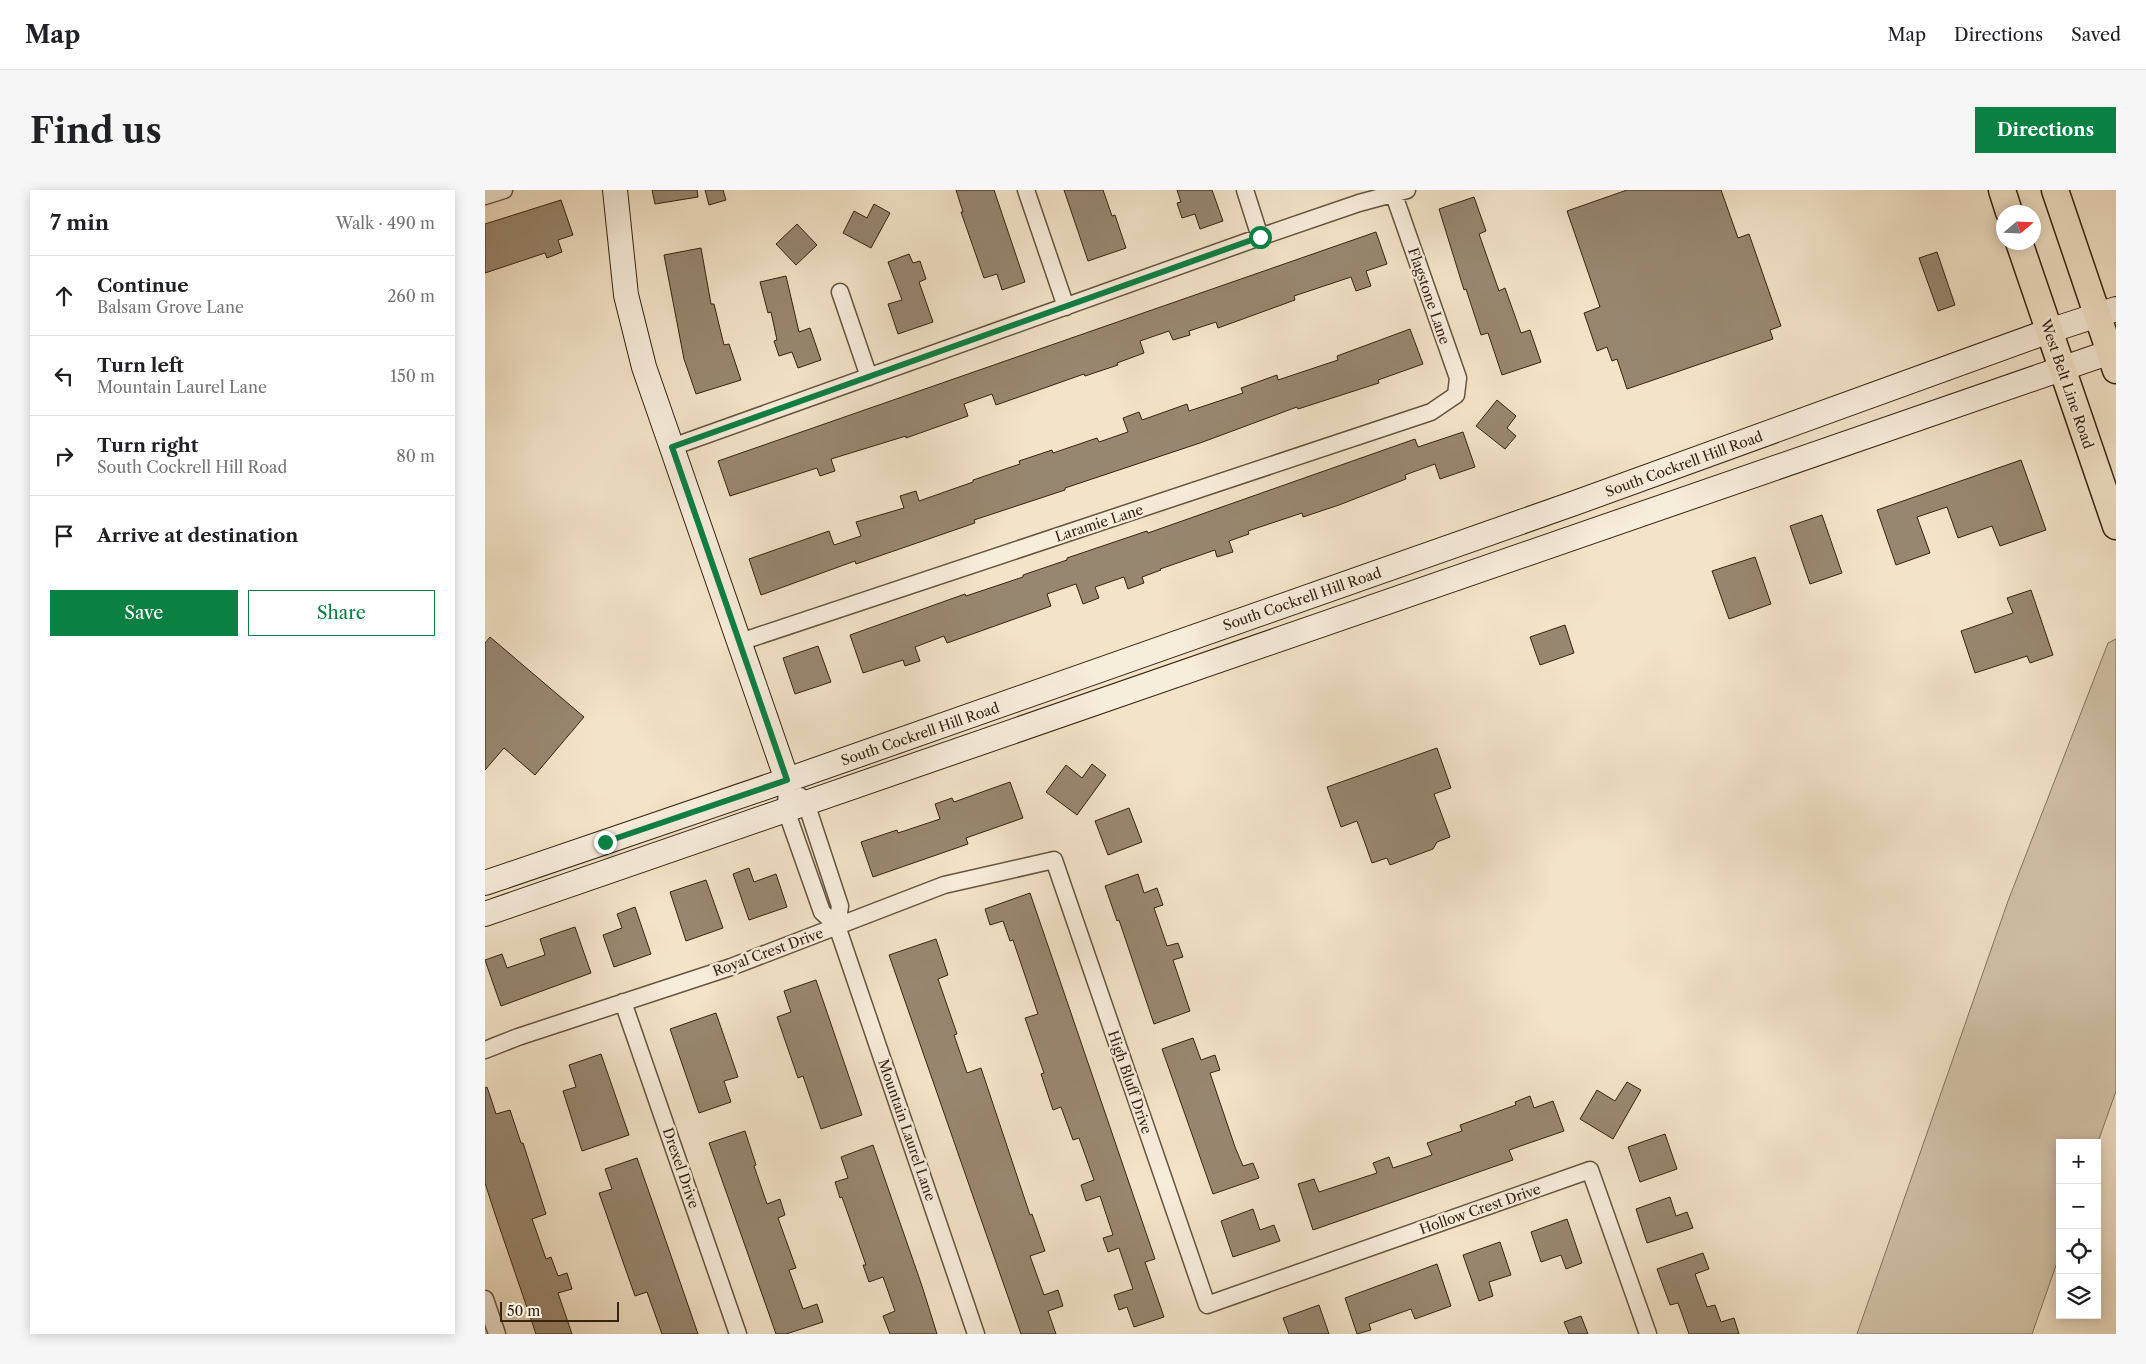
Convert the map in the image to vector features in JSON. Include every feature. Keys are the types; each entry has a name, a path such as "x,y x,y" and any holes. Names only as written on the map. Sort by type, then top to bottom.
{"main road":[{"name":"Mountain Laurel Lane","path":"615,190 626,294 645,367 787,780"},
{"path":"2002,190 2007,205"},
{"path":"2055,190 2106,312 2114,357"},
{"name":"West Belt Line Road","path":"2022,250 2116,526"},
{"name":"South Cockrell Hill Road","path":"485,883 787,780 1582,501 2106,312"},
{"name":"South Cockrell Hill Road","path":"485,914 2062,368 2114,357"}],"street":[{"path":"485,196 504,190"},
{"path":"1026,190 1066,307"},
{"path":"1245,190 1260,237"},
{"path":"672,447 1260,237 1359,203 1400,192"},
{"name":"Flagstone Lane","path":"1400,192 1458,378 1457,395 1454,397"},
{"path":"839,292 869,378"},
{"name":"Laramie Lane","path":"740,642 1431,412 1454,397"},
{"name":"Mountain Laurel Lane","path":"787,780 796,807 840,906 837,926 976,1334"},
{"name":"Royal Crest Drive","path":"485,1050 731,967 944,885 1053,860"},
{"name":"High Bluff Drive","path":"1053,860 1207,1305"},
{"name":"Drexel Drive","path":"623,1002 739,1334"},
{"name":"Hollow Crest Drive","path":"1207,1305 1590,1170 1648,1334"},
{"path":"485,1299 497,1334"}],"shaded area":[{"path":"2116,639 2116,1091 2099,1139 2056,1139 2056,1265 2032,1334 1857,1334 2008,901 2108,643"}],"building":[{"path":"652,190 697,190 698,197 655,204"},
{"path":"705,190 723,190 726,200 709,205"},
{"path":"956,190 994,190 1025,282 1002,290 997,274 984,278 961,212 963,212"},
{"path":"1064,190 1103,190 1112,216 1115,215 1126,248 1088,261"},
{"path":"1177,190 1212,190 1223,221 1200,229 1195,214 1182,218 1177,203 1181,202"},
{"path":"1627,190 1721,190 1738,238 1749,234 1781,326 1770,330 1773,339 1627,389 1617,359 1612,361 1607,347 1597,351 1584,313 1600,307 1567,211"},
{"path":"1474,197 1486,231 1479,234 1499,291 1505,288 1521,333 1530,330 1541,362 1502,375 1488,333 1481,335 1466,289 1464,290 1439,209"},
{"path":"561,200 573,235 558,240 562,252 547,258 545,253 485,273 485,224"},
{"path":"874,204 890,213 871,248 843,233 854,211 867,218"},
{"path":"797,224 817,245 796,265 776,244"},
{"path":"1376,232 1387,264 1366,271 1371,286 1356,291 1351,277 1294,296 1295,300 1218,328 1216,322 1189,331 1190,335 1173,340 1169,331 1140,341 1144,353 1117,363 1118,365 1085,376 1084,374 996,405 992,394 964,404 968,416 906,438 906,436 831,459 835,471 820,476 817,468 730,496 718,461"},
{"path":"701,248 711,304 714,304 724,345 729,344 741,380 696,394 684,359 664,255"},
{"path":"1937,252 1955,305 1938,311 1919,258"},
{"path":"909,254 913,263 920,261 926,279 919,282 933,322 898,334 888,304 902,300 888,262"},
{"path":"786,276 799,332 810,328 821,360 798,368 792,352 779,356 774,341 777,340 771,312 768,313 760,282"},
{"path":"1410,329 1423,364 1378,380 1379,383 1298,409 1297,407 1200,443 974,520 975,523 856,564 855,561 761,595 749,559 829,531 834,545 861,536 856,522 904,508 900,496 916,491 919,501 1020,464 1019,461 1052,450 1053,453 1097,438 1099,442 1128,432 1123,418 1139,412 1142,420 1187,404 1189,411 1243,393 1241,388 1277,375 1278,380 1338,360 1337,356"},
{"path":"1497,400 1516,416 1507,428 1516,436 1505,449 1476,426"},
{"path":"1463,432 1475,467 1440,479 1435,464 1405,475 1406,479 1339,505 1303,517 1302,513 1248,531 1249,534 1229,541 1233,552 1217,557 1215,550 1160,569 1142,577 1144,583 1128,589 1124,577 1095,587 1099,598 1083,604 1076,584 1047,594 1051,606 947,643 944,636 915,647 920,661 905,666 903,660 863,673 850,635 965,594 966,596 1023,577 1023,575 1067,560 1067,558 1147,531 1148,533 1415,439 1418,447"},
{"path":"2021,460 2046,530 2000,546 1992,526 1958,538 1947,507 1917,517 1930,553 1896,565 1877,510"},
{"path":"1822,515 1842,573 1810,584 1790,526"},
{"path":"1755,557 1771,604 1729,619 1712,571"},
{"path":"2031,590 2053,655 2030,663 2027,656 1975,673 1961,631 2013,613 2007,598"},
{"path":"1565,625 1574,653 1540,665 1530,637"},
{"path":"490,637 584,717 535,775 504,748 485,770 485,643"},
{"path":"818,646 831,682 795,694 783,658"},
{"path":"1437,748 1451,788 1434,794 1450,837 1437,842 1433,849 1390,865 1387,858 1372,863 1357,821 1341,827 1327,787"},
{"path":"1092,764 1106,775 1077,815 1046,792 1066,765 1082,778"},
{"path":"1010,782 1023,818 966,838 968,844 873,877 861,842 897,830 898,833 940,819 935,804 952,798 954,802"},
{"path":"1129,808 1142,842 1108,855 1095,821"},
{"path":"749,868 754,882 776,874 787,907 749,920 733,874"},
{"path":"1138,874 1144,893 1157,888 1163,905 1154,908 1167,946 1178,943 1183,957 1173,960 1190,1011 1154,1024 1119,920 1117,921 1105,886"},
{"path":"706,880 723,928 686,941 670,892"},
{"path":"1030,893 1155,1259 1145,1262 1164,1317 1134,1327 1127,1307 1119,1310 1114,1295 1133,1289 1119,1248 1108,1252 1103,1238 1113,1235 1100,1196 1086,1201 1081,1185 1094,1180 1079,1138 1073,1140 1061,1107 1053,1110 1041,1074 1044,1073 1025,1018 1038,1014 1013,940 1010,941 1003,921 990,925 985,909"},
{"path":"635,907 651,954 614,967 603,935 622,928 617,914"},
{"path":"575,927 591,973 501,1006 485,960 502,954 507,968 545,955 540,939"},
{"path":"936,939 948,975 938,979 957,1034 954,1035 967,1073 981,1068 1030,1215 1032,1214 1045,1251 1030,1256 1044,1295 1058,1290 1063,1306 1048,1311 1056,1334 1021,1334 889,955"},
{"path":"816,980 862,1115 821,1129 803,1076 798,1078 777,1017 791,1012 784,991"},
{"path":"716,1013 738,1077 724,1081 731,1102 699,1113 670,1029"},
{"path":"1193,1038 1201,1060 1215,1055 1220,1070 1210,1073 1235,1147 1243,1166 1253,1163 1259,1178 1213,1194 1162,1049"},
{"path":"601,1054 629,1135 582,1151 563,1091 576,1087 569,1065"},
{"path":"1627,1082 1641,1090 1613,1139 1580,1119 1597,1090 1615,1101"},
{"path":"487,1087 496,1114 510,1110 521,1143 523,1143 546,1214 532,1219 546,1259 551,1257 558,1276 567,1273 572,1289 558,1293 572,1334 536,1334 485,1183 485,1088"},
{"path":"1530,1096 1534,1108 1553,1101 1564,1131 1509,1150 1513,1160 1313,1230 1298,1184 1314,1179 1319,1192 1377,1173 1373,1163 1389,1157 1393,1168 1432,1155 1427,1143 1462,1131 1460,1125 1516,1105 1515,1102"},
{"path":"745,1131 767,1204 780,1199 785,1215 778,1218 796,1268 789,1270 803,1309 817,1304 823,1322 786,1334 776,1334 709,1143"},
{"path":"1665,1134 1677,1169 1640,1182 1628,1147"},
{"path":"873,1145 937,1334 890,1334 883,1316 895,1311 883,1277 869,1282 863,1265 866,1265 842,1197 840,1198 835,1182 848,1178 841,1157"},
{"path":"637,1158 698,1334 662,1334 647,1292 635,1296 599,1193 612,1189 605,1169"},
{"path":"1670,1197 1676,1216 1687,1212 1693,1228 1647,1243 1636,1209"},
{"path":"1253,1209 1260,1230 1274,1225 1280,1241 1233,1257 1221,1221"},
{"path":"1567,1219 1582,1263 1566,1269 1561,1255 1541,1262 1531,1232"},
{"path":"1500,1242 1511,1275 1489,1282 1493,1296 1479,1301 1463,1255"},
{"path":"1703,1253 1709,1269 1695,1274 1707,1307 1715,1305 1721,1322 1734,1318 1739,1334 1689,1334 1678,1303 1670,1305 1657,1269"},
{"path":"1437,1264 1451,1306 1415,1319 1411,1309 1369,1324 1371,1330 1357,1334 1345,1298"},
{"path":"1319,1305 1329,1334 1289,1334 1283,1318"},
{"path":"1581,1316 1588,1334 1569,1334 1564,1322"}],"route":[{"path":"605,842 787,780 672,447 1260,237"}]}
